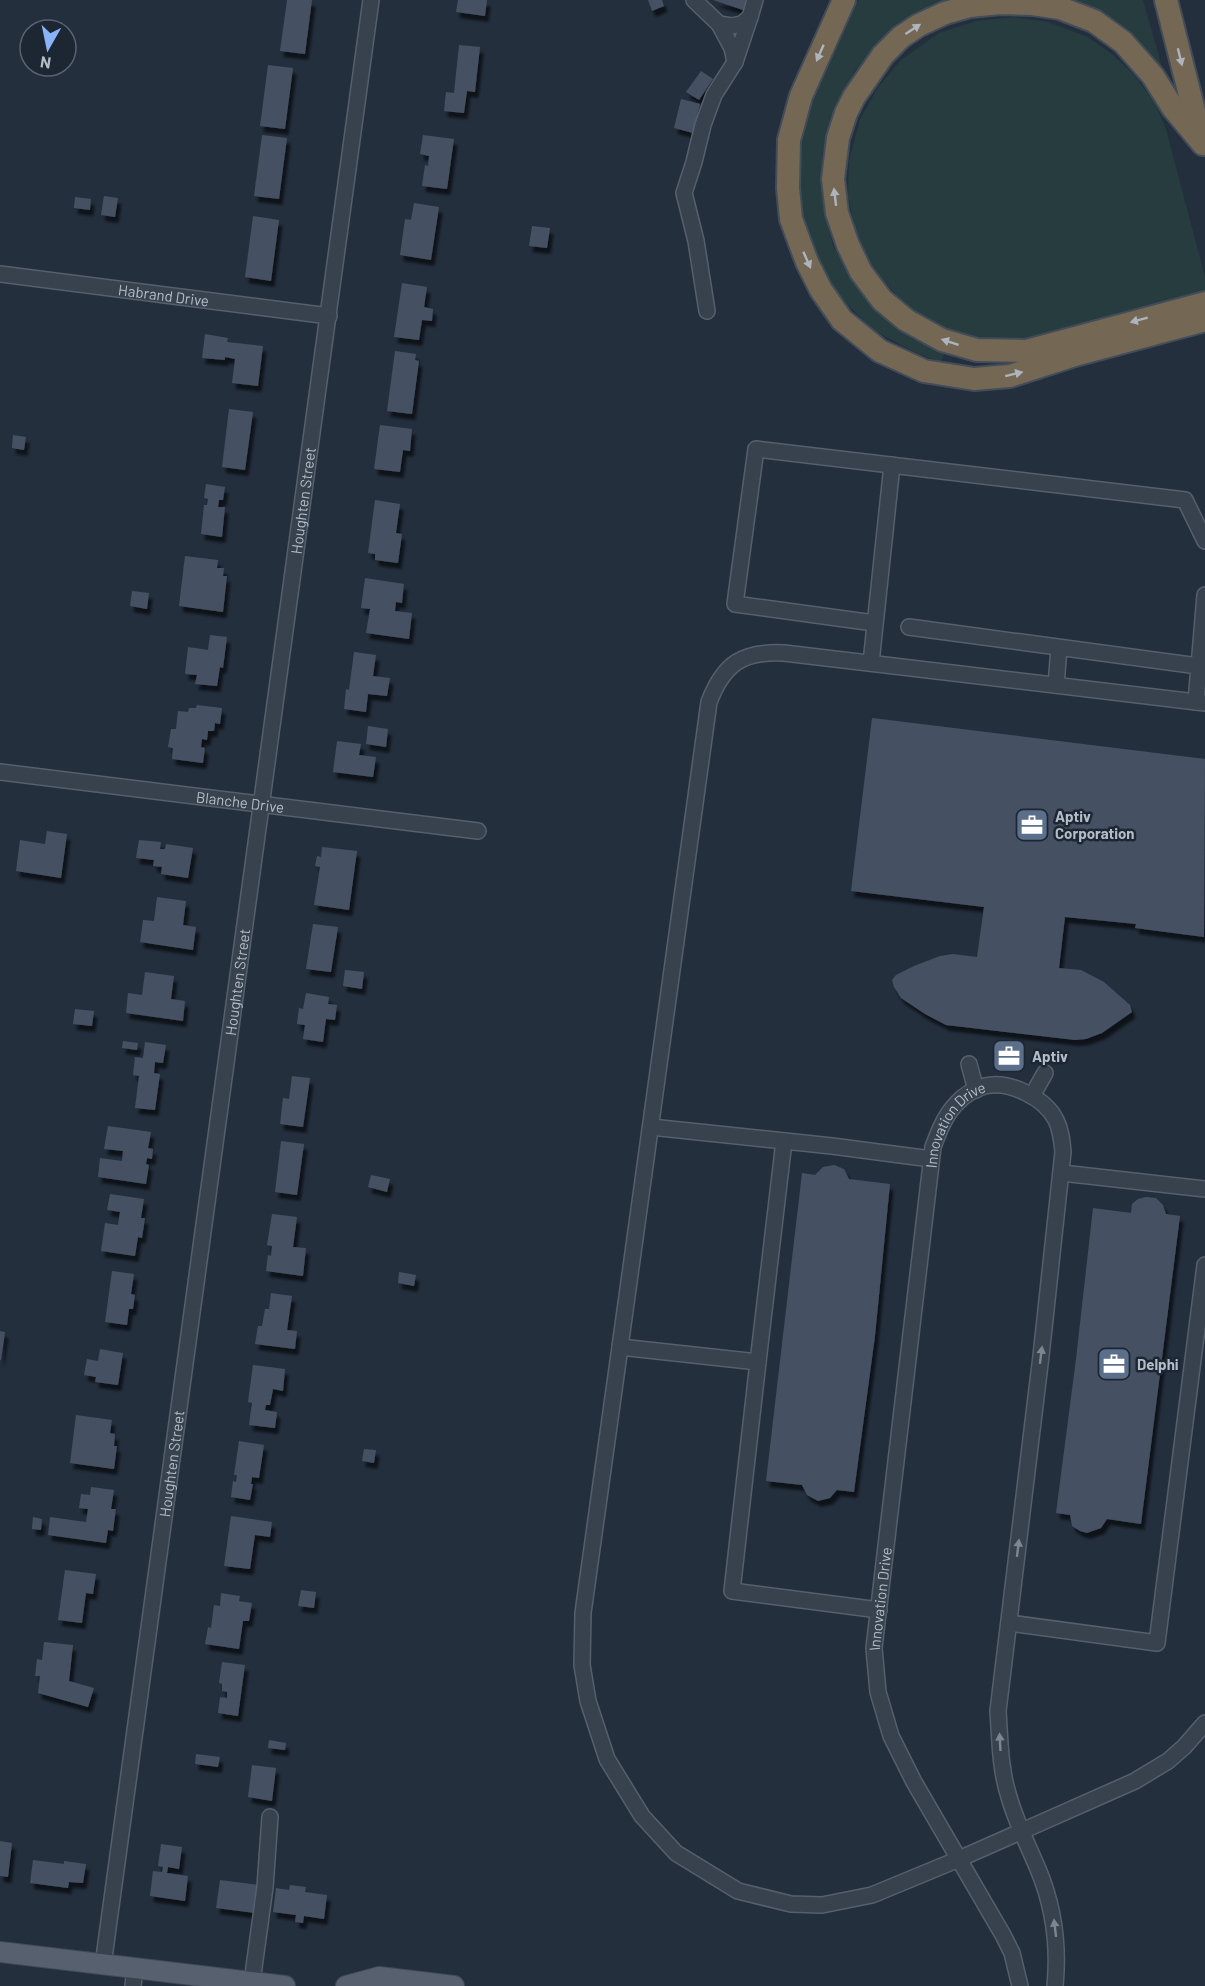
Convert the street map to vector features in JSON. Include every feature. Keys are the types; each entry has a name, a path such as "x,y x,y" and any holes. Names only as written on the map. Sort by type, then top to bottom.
{"highway":[{"path":"844,0 801,96 789,140 788,188 791,219 807,261 821,290 842,320 880,351 924,371 974,379 1010,375 1201,312"},
{"path":"1166,0 1204,148"},
{"path":"1201,312 1026,351 977,350 942,340 898,314 882,300 861,272 848,245 837,213 833,179 838,138 854,97 884,55 901,37 919,25 945,13 970,6 1000,3 1060,8 1094,21 1124,42 1153,76 1173,108 1204,148"}],"main road":[{"path":"0,1952 103,1965 134,1977 252,1982 285,1986"},
{"path":"346,1986 379,1977 447,1986"}],"street":[{"name":"Houghten Street","path":"103,1965 371,0"},
{"path":"694,0 719,24 732,48 735,62"},
{"path":"707,311 696,241 684,193 714,94 735,62 755,0"},
{"path":"719,24 731,26 742,24 750,17"},
{"name":"Habrand Drive","path":"0,274 329,316"},
{"path":"874,623 735,604 756,449 1185,500 1205,541"},
{"path":"871,663 892,465"},
{"path":"1205,595 1198,666 1200,703 784,653 753,654 734,663 723,673 709,702 583,1613 582,1665 588,1701 607,1759 642,1816 676,1853 738,1891 790,1904 822,1905 872,1895 959,1859 1148,1775 1184,1747 1205,1723"},
{"path":"909,627 1198,666"},
{"path":"1056,685 1059,648"},
{"name":"Blanche Drive","path":"0,772 478,831"},
{"path":"969,1064 976,1090"},
{"path":"1032,1096 1045,1073"},
{"name":"Innovation Drive","path":"1020,1986 1012,1953 891,1736 878,1692 874,1648 933,1147 946,1116 958,1102 986,1086 1005,1086 1032,1096 1046,1107 1055,1118 1061,1134 1063,1152 998,1711 1001,1765 1008,1795 1049,1898 1055,1923 1057,1952 1055,1986"},
{"path":"651,1127 932,1159"},
{"path":"784,1141 732,1591 879,1610"},
{"path":"1062,1173 1205,1189"},
{"path":"1009,1623 1157,1643 1205,1265"},
{"path":"620,1347 758,1362"},
{"path":"252,1982 265,1887 270,1818"}],"green space":[{"path":"858,0 944,0 914,14 887,34 855,71 836,108 822,155 823,203 833,246 855,283 878,312 916,340 945,351 941,362 914,352 873,330 840,297 817,258 806,231 798,193 799,150 808,110"},
{"path":"1073,0 1143,0 1162,67 1156,66 1136,39 1097,10"},
{"path":"1013,17 1048,22 1088,37 1113,55 1135,76 1154,102 1166,129 1205,277 1205,293 1030,341 997,342 945,330 908,307 876,273 856,235 848,195 849,161 860,119 878,87 901,60 939,33 976,21"}],"building":[{"path":"287,0 312,0 305,54 280,51"},
{"path":"458,0 487,0 485,16 456,12"},
{"path":"648,0 662,0 664,6 652,11"},
{"path":"713,0 750,0 746,11"},
{"path":"459,45 480,47 475,92 467,91 464,113 444,111 446,92 454,93"},
{"path":"268,65 293,68 285,129 260,126"},
{"path":"701,71 713,79 699,100 686,92"},
{"path":"681,99 700,104 693,133 674,128"},
{"path":"262,135 287,138 279,199 254,196"},
{"path":"423,135 454,139 447,189 422,186 425,165 428,166 429,156 420,154"},
{"path":"104,196 118,198 115,217 101,215"},
{"path":"75,197 91,199 90,210 74,208"},
{"path":"414,203 439,207 431,260 400,255 405,219 411,220"},
{"path":"253,216 279,220 271,281 245,277"},
{"path":"532,226 550,228 547,248 529,246"},
{"path":"402,283 427,287 424,307 433,309 432,321 422,320 419,340 394,337"},
{"path":"205,334 228,338 227,342 263,346 258,386 232,383 235,359 202,358"},
{"path":"395,351 416,354 415,360 419,361 412,414 387,411"},
{"path":"229,409 253,412 245,470 222,467"},
{"path":"380,425 412,429 410,451 403,450 400,472 374,469"},
{"path":"13,435 26,437 24,450 12,448"},
{"path":"206,484 225,487 223,500 219,500 218,507 225,507 222,537 201,534 204,505 207,505 208,499 204,498"},
{"path":"375,500 400,504 396,533 402,534 398,563 375,560 375,554 368,553"},
{"path":"185,556 218,560 217,568 224,568 223,576 227,576 223,612 179,606"},
{"path":"365,578 404,584 402,603 396,602 395,611 412,613 409,639 366,633 370,609 361,608"},
{"path":"132,591 149,593 147,609 130,606"},
{"path":"210,635 227,637 223,668 220,667 217,686 195,684 197,675 185,674 188,647 208,650"},
{"path":"354,652 376,655 373,676 390,678 387,696 368,694 366,712 344,709"},
{"path":"197,705 222,708 220,724 215,723 214,731 208,731 207,740 202,739 201,747 205,748 203,763 172,759 173,748 168,747 171,729 176,729 178,711 188,712 189,708 196,708"},
{"name":"Aptiv Corporation","path":"872,718 1205,759 1204,937 1135,928 1136,924 1065,917 1059,968 1081,970 1104,982 1130,1005 1132,1012 1102,1033 1086,1039 1075,1040 946,1025 925,1014 901,998 892,980 896,975 914,966 940,956 953,954 977,957 984,907 851,891"},
{"path":"368,726 388,729 386,747 366,744"},
{"path":"337,741 361,744 359,755 376,757 373,777 333,772"},
{"path":"47,831 67,834 61,878 16,871 20,840 45,844"},
{"path":"139,840 161,842 160,849 165,849 166,844 193,848 188,878 161,874 162,867 153,866 154,860 136,858"},
{"path":"322,847 357,851 349,910 314,905 320,867 315,866 317,856 321,857"},
{"path":"157,897 186,901 183,925 196,927 193,950 140,942 143,920 154,921"},
{"path":"313,924 338,927 331,972 306,969"},
{"path":"345,970 364,972 362,989 343,986"},
{"path":"145,972 174,976 171,999 185,1001 183,1021 126,1013 128,993 142,995"},
{"path":"306,993 329,997 328,1004 337,1005 335,1020 326,1019 323,1042 303,1039 305,1025 297,1024 299,1008 303,1009"},
{"path":"75,1009 94,1011 92,1026 73,1024"},
{"path":"123,1041 138,1043 137,1050 122,1048"},
{"path":"145,1042 166,1045 163,1063 155,1062 154,1073 160,1074 155,1110 135,1108 139,1076 133,1075 135,1057 143,1058"},
{"path":"292,1076 310,1078 303,1127 280,1124 283,1098 289,1099"},
{"path":"108,1126 151,1132 148,1148 153,1149 152,1159 147,1158 146,1164 149,1165 146,1184 98,1177 100,1158 122,1161 123,1151 104,1149"},
{"path":"281,1141 304,1144 297,1195 275,1192"},
{"path":"834,1165 844,1169 849,1179 890,1184 875,1336 854,1492 837,1490 830,1498 818,1501 807,1495 802,1485 766,1481 802,1173 815,1175 823,1167"},
{"path":"371,1175 390,1179 387,1192 368,1187"},
{"path":"110,1194 144,1199 141,1218 145,1218 142,1238 138,1237 135,1256 101,1251 105,1223 118,1225 120,1212 107,1210"},
{"path":"1146,1197 1156,1198 1163,1205 1166,1214 1180,1216 1141,1524 1107,1519 1101,1528 1087,1533 1072,1526 1070,1515 1056,1513 1093,1208 1131,1213 1132,1204"},
{"path":"272,1214 297,1217 293,1247 306,1248 303,1276 266,1271 268,1255 271,1256 272,1246 267,1245"},
{"path":"112,1271 134,1274 131,1294 135,1295 133,1309 129,1309 127,1325 105,1322"},
{"path":"399,1272 416,1275 414,1286 398,1283"},
{"path":"271,1293 292,1296 287,1330 297,1331 295,1349 255,1344 258,1326 262,1326 265,1309 269,1309"},
{"path":"0,1331 5,1332 1,1360 0,1360"},
{"path":"100,1349 123,1353 118,1385 95,1382 96,1377 84,1375 87,1359 98,1361"},
{"path":"253,1365 285,1369 283,1391 273,1389 270,1405 266,1405 265,1410 277,1412 275,1428 249,1425 252,1403 248,1402"},
{"path":"76,1415 112,1420 110,1433 115,1434 114,1446 117,1446 114,1469 70,1463"},
{"path":"239,1441 264,1445 259,1478 252,1477 250,1500 231,1497 233,1481 236,1482 237,1475 234,1475"},
{"path":"364,1449 376,1450 374,1463 362,1461"},
{"path":"91,1487 114,1490 111,1509 116,1509 113,1531 108,1530 106,1543 48,1535 50,1517 86,1522 88,1509 79,1508 81,1494 90,1495"},
{"path":"231,1516 272,1522 270,1537 255,1535 250,1569 224,1566"},
{"path":"33,1517 42,1519 41,1530 32,1529"},
{"path":"65,1570 96,1574 93,1594 86,1593 82,1623 58,1620"},
{"path":"301,1590 316,1592 314,1608 298,1606"},
{"path":"221,1593 240,1596 239,1601 252,1603 249,1621 243,1621 239,1649 205,1644 208,1627 211,1628 214,1605 220,1606"},
{"path":"44,1642 73,1645 69,1681 94,1688 88,1707 38,1693 40,1676 35,1676 37,1659 42,1660"},
{"path":"222,1662 245,1665 238,1716 218,1713 220,1697 227,1698 227,1692 222,1691 222,1684 219,1683"},
{"path":"269,1740 286,1743 285,1750 268,1748"},
{"path":"196,1754 220,1757 218,1767 195,1764"},
{"path":"252,1765 276,1768 272,1801 248,1797"},
{"path":"0,1841 12,1843 8,1877 0,1876"},
{"path":"161,1844 182,1847 179,1869 168,1867 167,1873 188,1876 185,1901 150,1896 153,1871 162,1872 163,1867 158,1866"},
{"path":"33,1860 86,1864 83,1883 69,1882 68,1888 30,1883"},
{"path":"220,1880 259,1885 255,1913 216,1908"},
{"path":"290,1885 306,1887 305,1892 327,1895 324,1919 304,1916 303,1923 295,1922 296,1915 273,1912 276,1888 289,1890"}],"place":[{"name":"Aptiv Corporation","path":"1032,825"},
{"name":"Aptiv","path":"1009,1056"},
{"name":"Delphi","path":"1114,1364"}]}
